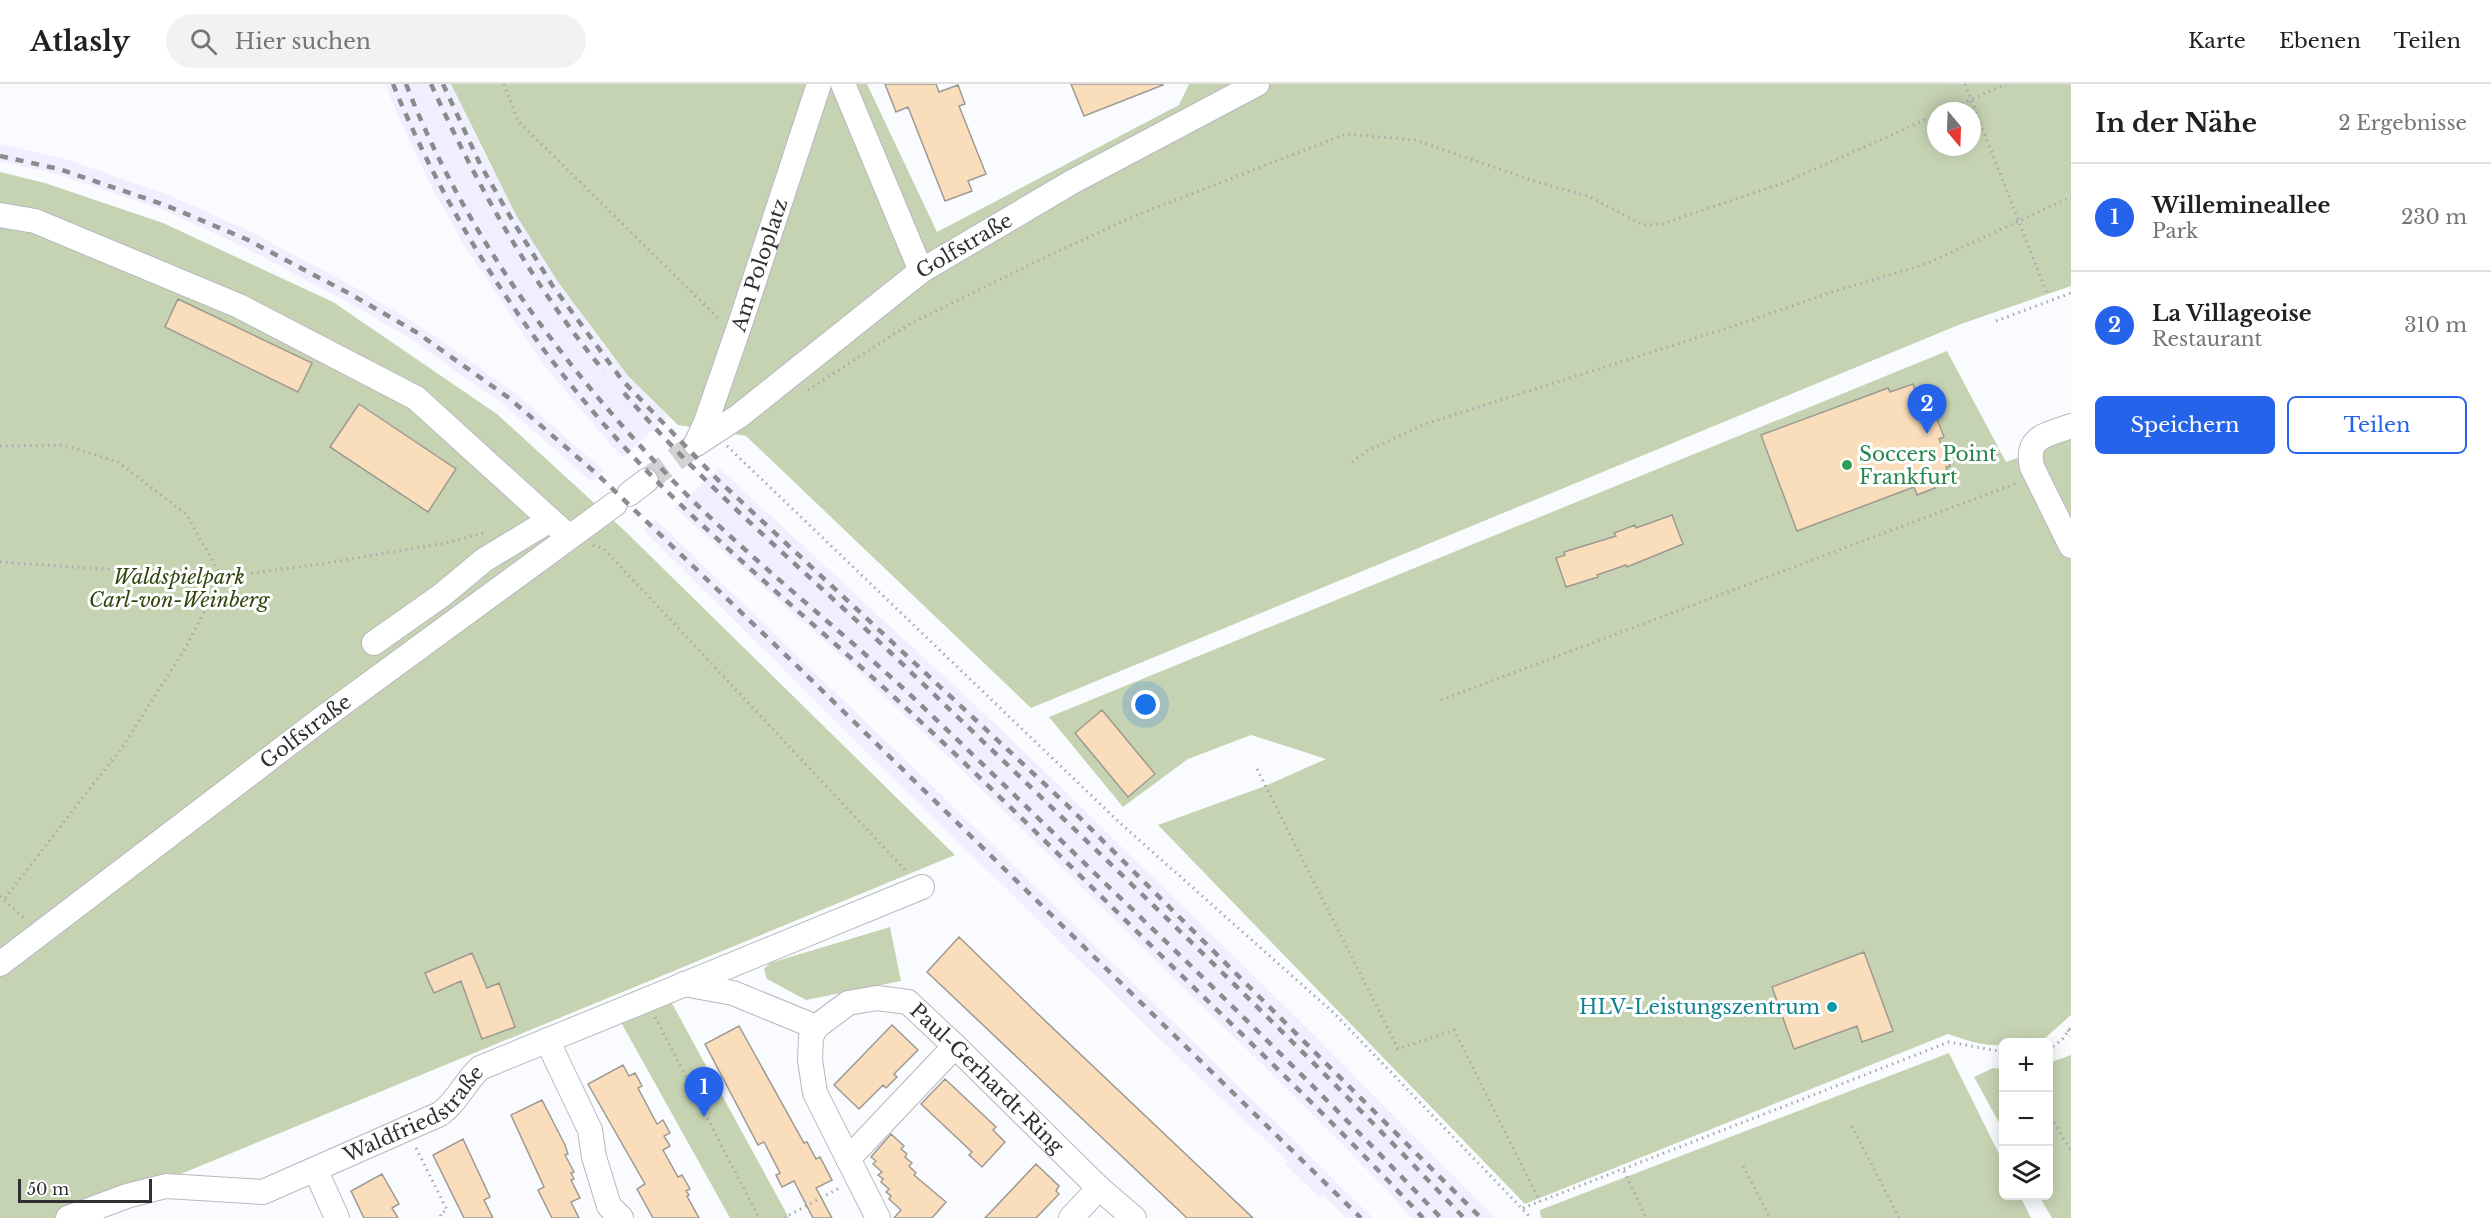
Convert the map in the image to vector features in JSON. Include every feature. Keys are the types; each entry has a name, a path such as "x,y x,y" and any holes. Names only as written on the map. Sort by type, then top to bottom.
{"street":[{"name":"Am Poloplatz","path":"696,444 706,422 736,335 819,84"},
{"path":"843,84 921,271"},
{"name":"Golfstraße","path":"696,444 739,416 921,271 1072,182 1257,84"},
{"path":"0,215 35,221 239,306 416,398 568,536"},
{"path":"2071,426 2042,436 2029,453 2035,475 2071,546"},
{"name":"Golfstraße","path":"0,964 320,720 568,536 630,493"},
{"path":"374,643 442,595 484,560 550,520"},
{"name":"Waldfriedstraße","path":"68,1218 127,1196 166,1186 263,1192 316,1171 440,1114 452,1106 466,1081 480,1068 922,887"},
{"path":"684,984 733,993 816,1028 811,1037 810,1060 815,1093 878,1218"},
{"name":"Paul-Gerhardt-Ring","path":"816,1028 848,1003 877,998 908,1002 956,1046 1099,1188 1134,1218"},
{"path":"547,1040 590,1130 594,1157 609,1206 621,1218"},
{"path":"853,1168 956,1046"},
{"path":"316,1171 337,1218"},
{"path":"1071,1218 1099,1188"}],"path":[{"path":"504,84 518,121 720,320 722,328"},
{"path":"1965,84 2048,296"},
{"path":"1966,102 2006,84"},
{"path":"800,395 908,325 1037,261 1137,215 1346,134 1415,140 1520,176 1588,196 1643,225 1662,224 1785,182 1927,119"},
{"path":"1352,462 1367,451 1425,424 1737,325 1835,291 1926,264 2071,197"},
{"path":"1996,321 2071,293"},
{"path":"719,439 1120,823 1335,1014 1531,1218"},
{"path":"0,446 63,444 118,462 186,514 222,577"},
{"path":"1441,700 2035,475"},
{"path":"0,562 222,577 321,564 434,545 488,532"},
{"path":"568,536 604,549 922,887"},
{"path":"5,898 123,747 186,646 222,577"},
{"path":"1257,769 1398,1049 1454,1030 1540,1202"},
{"path":"0,896 5,898 37,934"},
{"path":"646,999 759,1218"},
{"path":"2069,1029 2071,1036"},
{"path":"2053,1047 2062,1040 2069,1029"},
{"path":"1523,1208 1949,1042 1999,1051"},
{"path":"2053,1119 2071,1151"},
{"path":"1852,1126 1899,1218"},
{"path":"407,1130 447,1210 440,1214 442,1218"},
{"path":"1743,1167 1770,1218"},
{"path":"784,1218 853,1168"},
{"path":"1624,1170 1646,1218"}],"shaded area":[{"path":"386,84 451,84 488,161 593,331 628,376 668,416 622,458 544,365 463,243 431,186 394,107"},
{"path":"0,144 62,158 169,195 249,231 356,288 420,326 514,392 603,470 592,482 504,405 411,339 348,302 242,246 164,210 57,174 0,161"},
{"path":"719,468 1005,733 1300,1021 1495,1218 1411,1218 1389,1192 1286,1088 956,764 858,671 675,508"},
{"path":"655,519 920,774 1373,1218 1347,1218 1323,1195 1320,1198 1285,1164 1288,1161 905,790 644,531"}],"green space":[{"path":"451,84 867,84 937,232 1179,105 1189,84 2071,84 2071,286 1961,324 1031,708 746,436 678,425 628,376 558,282 516,215"},
{"name":"Waldspielpark Carl-von-Weinberg","path":"0,172 45,183 163,223 333,302 497,414 626,532 955,855 74,1218 0,1218"},
{"path":"1947,351 2006,462 2071,438 2071,1015 2045,1038 1999,1038 1999,1045 1989,1045 1948,1034 1525,1204 1158,825 1265,786 1326,759 1251,735 1188,759 1123,807 1049,717"},
{"path":"890,927 901,981 806,1000 767,979 764,969 770,963"},
{"path":"668,996 789,1218 730,1218 618,1017"},
{"path":"1949,1053 1999,1154 1999,1200 2022,1200 2031,1218 1541,1218 1540,1210"},
{"path":"2071,1055 2071,1218 2052,1218 2041,1200 2053,1200 2053,1062"},
{"path":"1993,1068 1999,1069 1999,1123 1974,1077"}],"building":[{"path":"885,84 936,84 939,92 958,85 965,104 959,106 986,174 968,181 972,191 945,201 908,107 896,112"},
{"path":"1071,84 1163,84 1163,85 1084,116"},
{"path":"178,299 312,363 298,392 165,327"},
{"path":"1913,384 1920,404 1923,402 1932,421 1937,419 1944,437 1939,439 1950,466 1946,467 1949,476 1932,482 1935,488 1917,495 1914,487 1797,531 1761,435 1888,388 1890,392"},
{"path":"359,404 456,469 428,512 330,447"},
{"path":"1672,515 1683,544 1627,567 1626,565 1566,587 1556,558 1565,555 1564,552 1616,536 1614,533 1635,525 1636,528"},
{"path":"1102,710 1155,774 1128,797 1075,733"},
{"path":"959,937 1253,1218 1187,1218 927,972"},
{"name":"HLV-Leistungszentrum","path":"1864,952 1893,1031 1862,1042 1857,1026 1794,1049 1772,987"},
{"path":"472,953 487,988 499,983 515,1027 482,1039 461,981 434,993 425,973"},
{"path":"892,1025 918,1050 894,1074 897,1077 886,1088 883,1085 859,1109 834,1085"},
{"path":"739,1026 804,1143 807,1142 816,1159 820,1157 832,1180 816,1188 832,1218 813,1218 794,1181 782,1187 776,1175 780,1173 764,1142 758,1145 705,1044"},
{"path":"623,1065 629,1076 635,1073 642,1086 638,1088 657,1124 663,1120 670,1133 664,1136 670,1146 663,1150 678,1177 682,1175 690,1189 686,1191 689,1195 687,1196 699,1218 653,1218 637,1189 645,1184 588,1084"},
{"path":"945,1079 996,1127 993,1130 1005,1142 982,1167 969,1155 972,1152 921,1104"},
{"path":"542,1100 565,1145 568,1154 565,1155 574,1172 571,1173 574,1179 571,1180 580,1198 571,1202 579,1218 552,1218 538,1190 544,1187 511,1115"},
{"path":"891,1134 904,1146 901,1149 912,1163 909,1166 916,1173 914,1175 946,1202 932,1218 894,1218 901,1210 889,1199 891,1196 886,1192 889,1189 881,1182 883,1179 878,1175 882,1172 873,1164 876,1161 871,1157"},
{"path":"463,1139 490,1197 484,1200 493,1218 464,1218 433,1155"},
{"path":"1036,1164 1059,1186 1056,1191 1059,1194 1036,1218 985,1218"},
{"path":"382,1174 399,1204 392,1208 398,1218 364,1218 351,1191"}],"tunnel":[{"path":"646,481 696,444"}],"railway":[{"path":"393,84 448,199 514,309 592,411 635,459 706,529 893,696 1001,798 1302,1093 1423,1218"},
{"path":"406,84 430,141 490,250 524,302 561,352 641,447 711,518 904,689 982,764 1278,1051 1441,1218"},
{"path":"431,84 467,159 508,233 553,304 604,371"},
{"path":"443,84 480,164 511,218 552,285 622,380 717,479 1066,804 1481,1218"},
{"path":"0,156 59,169 165,205 246,239 416,332 509,398 598,475 795,664 1361,1218"},
{"path":"624,393 687,462 891,653 1253,1003 1464,1218"}],"place":[{"name":"La Villageoise","path":"1927,434"},
{"name":"Soccers Point Frankfurt","path":"1847,465"},
{"name":"HLV-Leistungszentrum","path":"1832,1007"},
{"name":"Willemineallee","path":"704,1117"}]}
